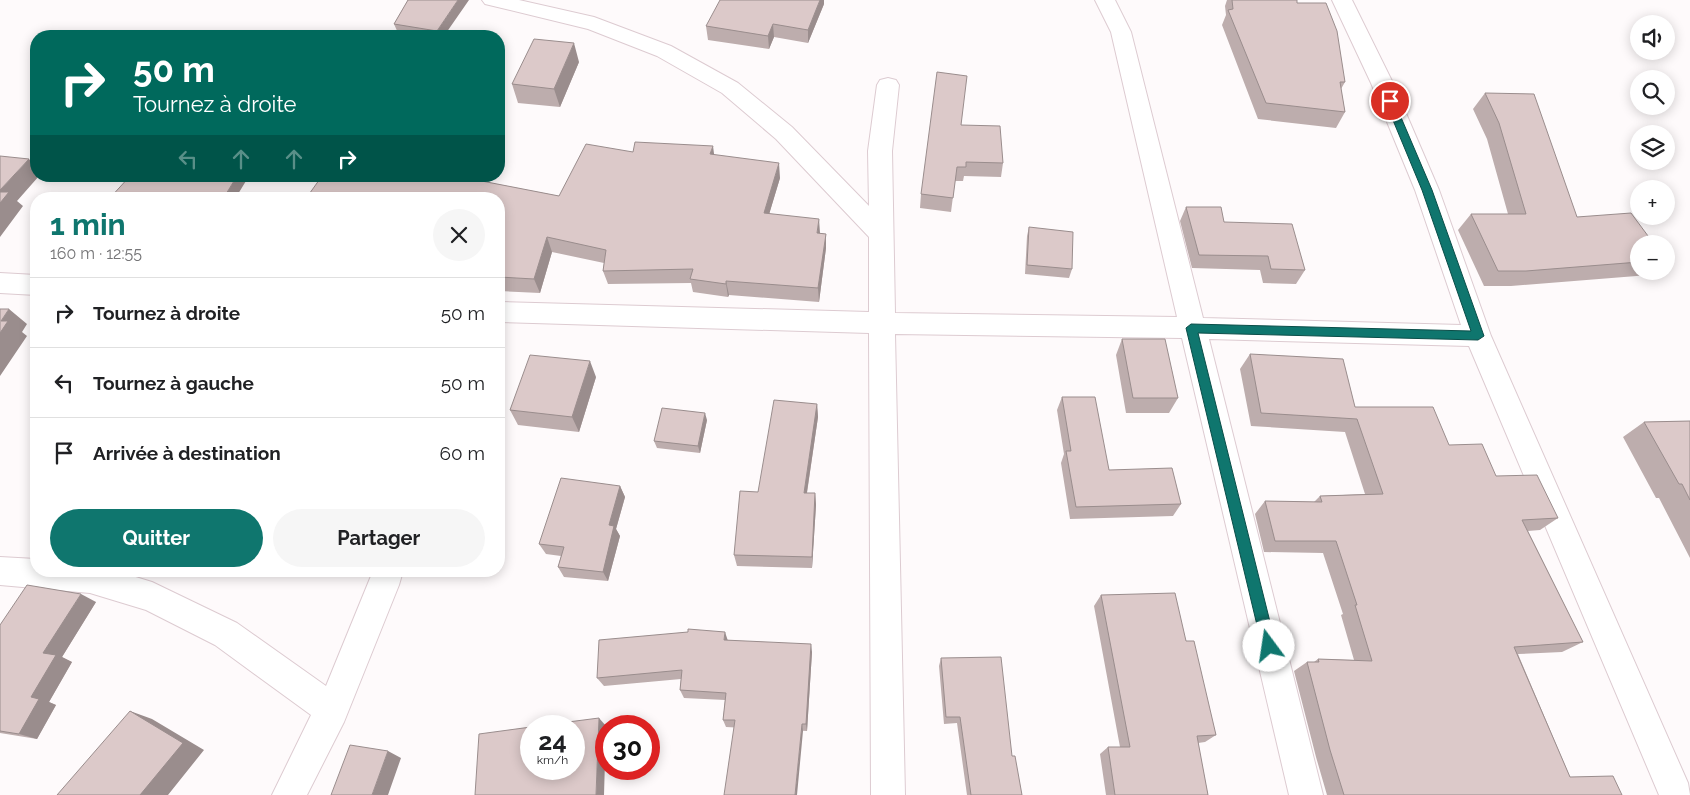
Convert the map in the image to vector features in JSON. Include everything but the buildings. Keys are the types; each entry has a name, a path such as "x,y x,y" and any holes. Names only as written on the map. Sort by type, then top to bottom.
{"street":[{"path":"492,0 594,24 664,51 730,88 784,133 881,234"},
{"path":"1104,0 1120,32 1306,795"},
{"path":"1342,0 1382,83 1427,190 1478,336 1676,795"},
{"path":"888,86 880,151 888,795"},
{"path":"0,283 30,285"},
{"path":"505,312 881,323 1191,328 1478,336"},
{"path":"0,571 30,573"},
{"path":"77,577 90,578 152,598 226,634 332,710"},
{"path":"289,795 332,710 386,577"}],"route":[{"path":"1269,646 1191,328 1478,336 1427,190 1390,101"}]}
